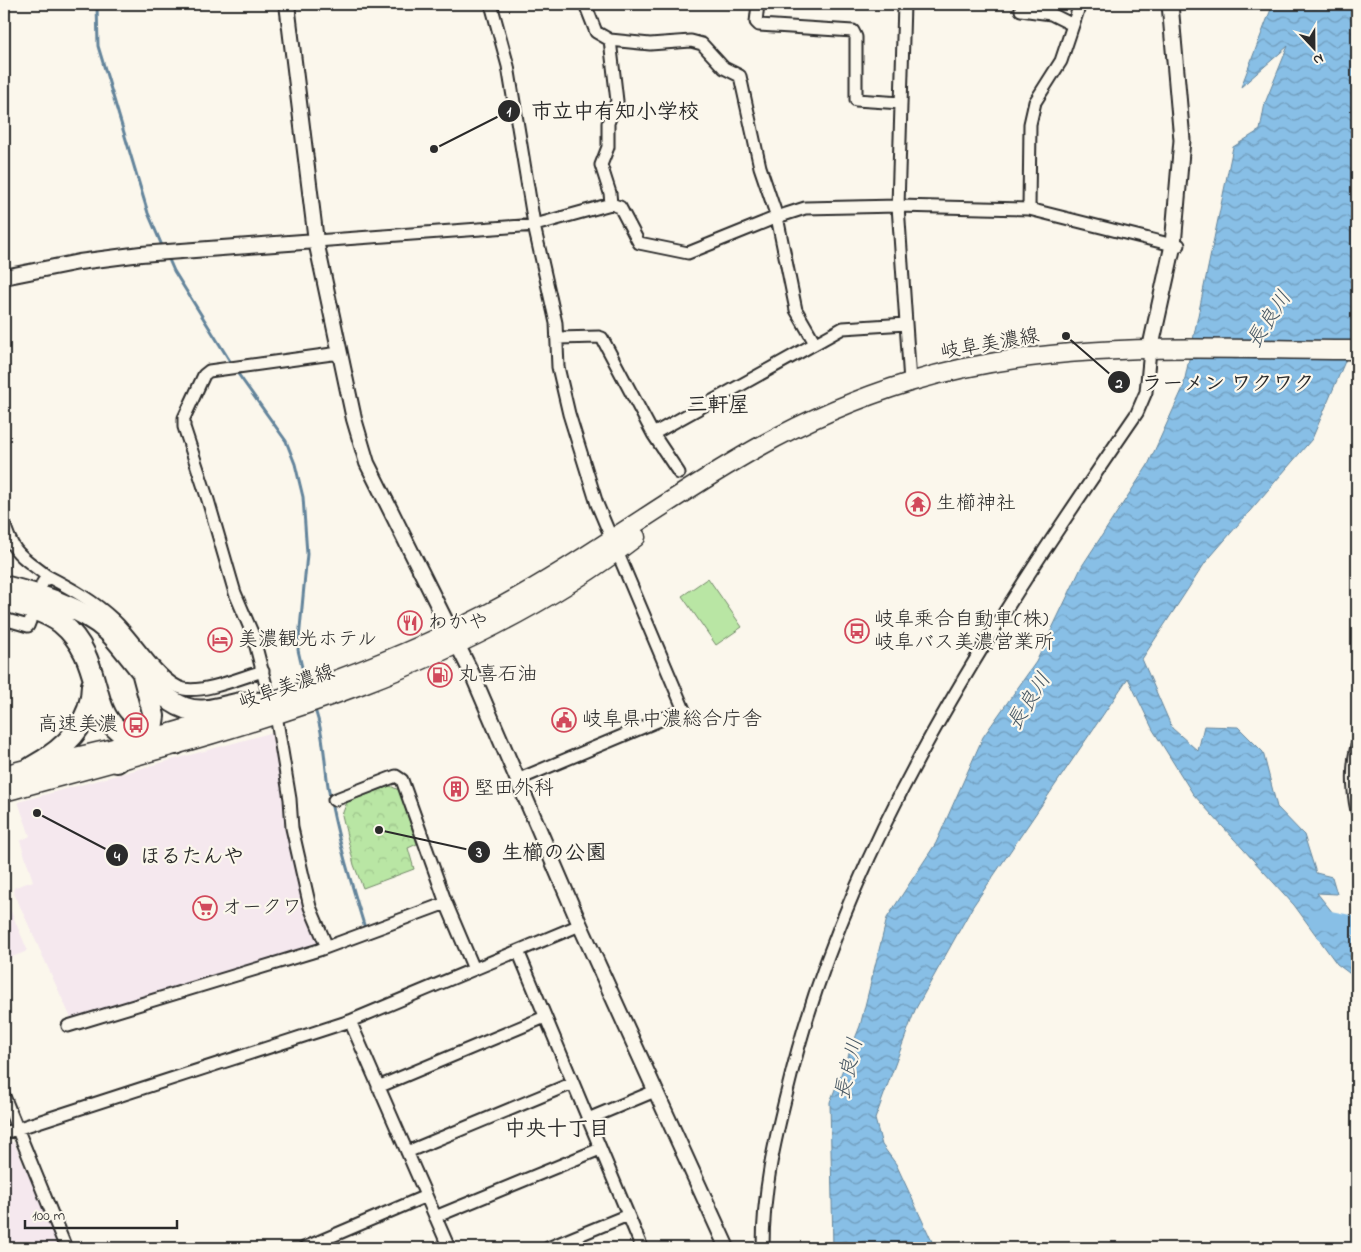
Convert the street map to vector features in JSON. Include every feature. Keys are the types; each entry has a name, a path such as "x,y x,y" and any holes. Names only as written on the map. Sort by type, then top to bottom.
{"highway":[{"path":"4,586 50,600 89,618 111,634 138,666 175,704 187,709 202,711 243,703 270,706"},
{"path":"4,601 30,608 61,623 82,648 92,671 100,705 114,729 138,742 176,744"},
{"path":"117,762 128,754 152,729 154,716 146,682 138,666"},
{"path":"32,767 65,746 84,719 92,689 92,671"}],"main road":[{"path":"1150,350 1176,245 1182,140 1170,4"},
{"name":"岐阜美濃線","path":"4,775 138,742 270,706 358,686 454,637 571,583 614,546 686,492 757,447 836,409 910,382 981,365 1066,354 1150,350 1357,350"},
{"name":"岐阜美濃線","path":"4,792 176,744 270,706"}],"street":[{"path":"287,4 316,241 340,355 367,463 454,637 580,925 727,1248"},
{"path":"491,4 508,66 535,225 556,323 558,367 569,414 597,504 684,710 518,780"},
{"path":"585,4 596,32 610,40 650,44 691,41 702,44 724,68 740,76 760,167 777,217 796,310 816,343"},
{"path":"758,4 756,22 759,25 853,31 856,37 856,100 901,104"},
{"path":"904,4 898,206 910,382"},
{"path":"1021,4 1021,10 1051,14 1073,25"},
{"path":"1029,209 1032,117 1036,102 1060,61 1080,4"},
{"path":"610,40 617,101 608,123 608,147 601,165 610,193 611,204"},
{"path":"4,277 79,262 159,253 535,225 611,204 620,207 639,243 688,253 777,217 815,206 1029,209 1176,245"},
{"path":"653,434 843,328 906,324"},
{"path":"557,338 602,338 653,434 679,473"},
{"path":"763,1248 763,1222 769,1164 806,1016 844,913 880,834 933,734 1007,606 1138,412 1146,392 1150,350"},
{"path":"327,947 310,906 292,828 290,799 263,671 253,635 235,593 184,426 184,418 204,375 209,371 332,354 340,355"},
{"path":"4,523 10,544 16,553 44,580 88,597 115,620 138,644 159,673 170,683 184,689 199,689 263,671"},
{"path":"4,619 28,626 30,621"},
{"path":"1357,745 1354,761 1353,790 1357,811"},
{"path":"334,800 396,776 402,780 446,903 474,969"},
{"path":"68,1026 327,947 446,903"},
{"path":"4,1133 350,1021 580,925"},
{"path":"518,950 642,1248"},
{"path":"378,1086 545,1017"},
{"path":"350,1021 448,1248"},
{"path":"407,1152 573,1083"},
{"path":"588,1119 655,1091"},
{"path":"4,1096 66,1248"},
{"path":"435,1217 600,1149"},
{"path":"304,1248 426,1196"},
{"path":"548,1248 628,1215"}],"shaded area":[{"path":"270,733 275,735 319,941 314,946 75,1019 71,1018 13,891 15,887 33,881 20,841 30,836 18,802"},
{"path":"4,895 27,949 25,952 4,960"},
{"path":"4,1142 14,1143 61,1248 4,1248"}],"green space":[{"path":"708,578 742,627 716,645 682,596"},
{"path":"390,786 399,790 417,844 408,848 414,869 363,888 354,865 342,815 347,802"}],"water":[{"name":"長良川","path":"1273,4 1357,4 1357,333 1312,439 1205,563 1142,659 1172,728 1198,751 1204,726 1238,727 1263,752 1277,807 1304,835 1316,873 1332,877 1337,894 1317,893 1349,933 1357,939 1357,979 1337,964 1294,905 1193,794 1153,730 1128,678 973,906 915,1010 875,1119 882,1145 896,1164 935,1248 833,1248 830,1102 860,1026 887,918 936,843 983,737 1036,662 1082,566 1148,465 1183,388 1233,147 1260,130 1265,103 1288,46 1241,87"}],"waterway":[{"path":"97,4 98,46 148,213 163,248"},
{"path":"167,255 174,271 233,366"},
{"path":"236,371 286,441 295,464 303,497 307,554 298,650 306,685"},
{"path":"314,707 322,736 328,786 335,821 364,925"},
{"path":"1318,918 1357,926"}],"place":[{"name":"市立中有知小学校","path":"434,149"},
{"name":"ラーメン ワクワク","path":"1066,336"},
{"name":"生櫛神社","path":"918,504"},
{"name":"わかや","path":"410,623"},
{"name":"岐阜乗合自動車(株) 岐阜バス美濃営業所","path":"857,631"},
{"name":"美濃観光ホテル","path":"220,640"},
{"name":"丸喜石油","path":"440,675"},
{"name":"岐阜県中濃総合庁舎","path":"564,720"},
{"name":"高速美濃","path":"136,725"},
{"name":"堅田外科","path":"456,789"},
{"name":"ほるたんや","path":"37,813"},
{"name":"生櫛の公園","path":"379,830"},
{"name":"オークワ","path":"205,908"}],"district":[{"name":"三軒屋","path":"718,406"},
{"name":"中央十丁目","path":"557,1130"}]}
